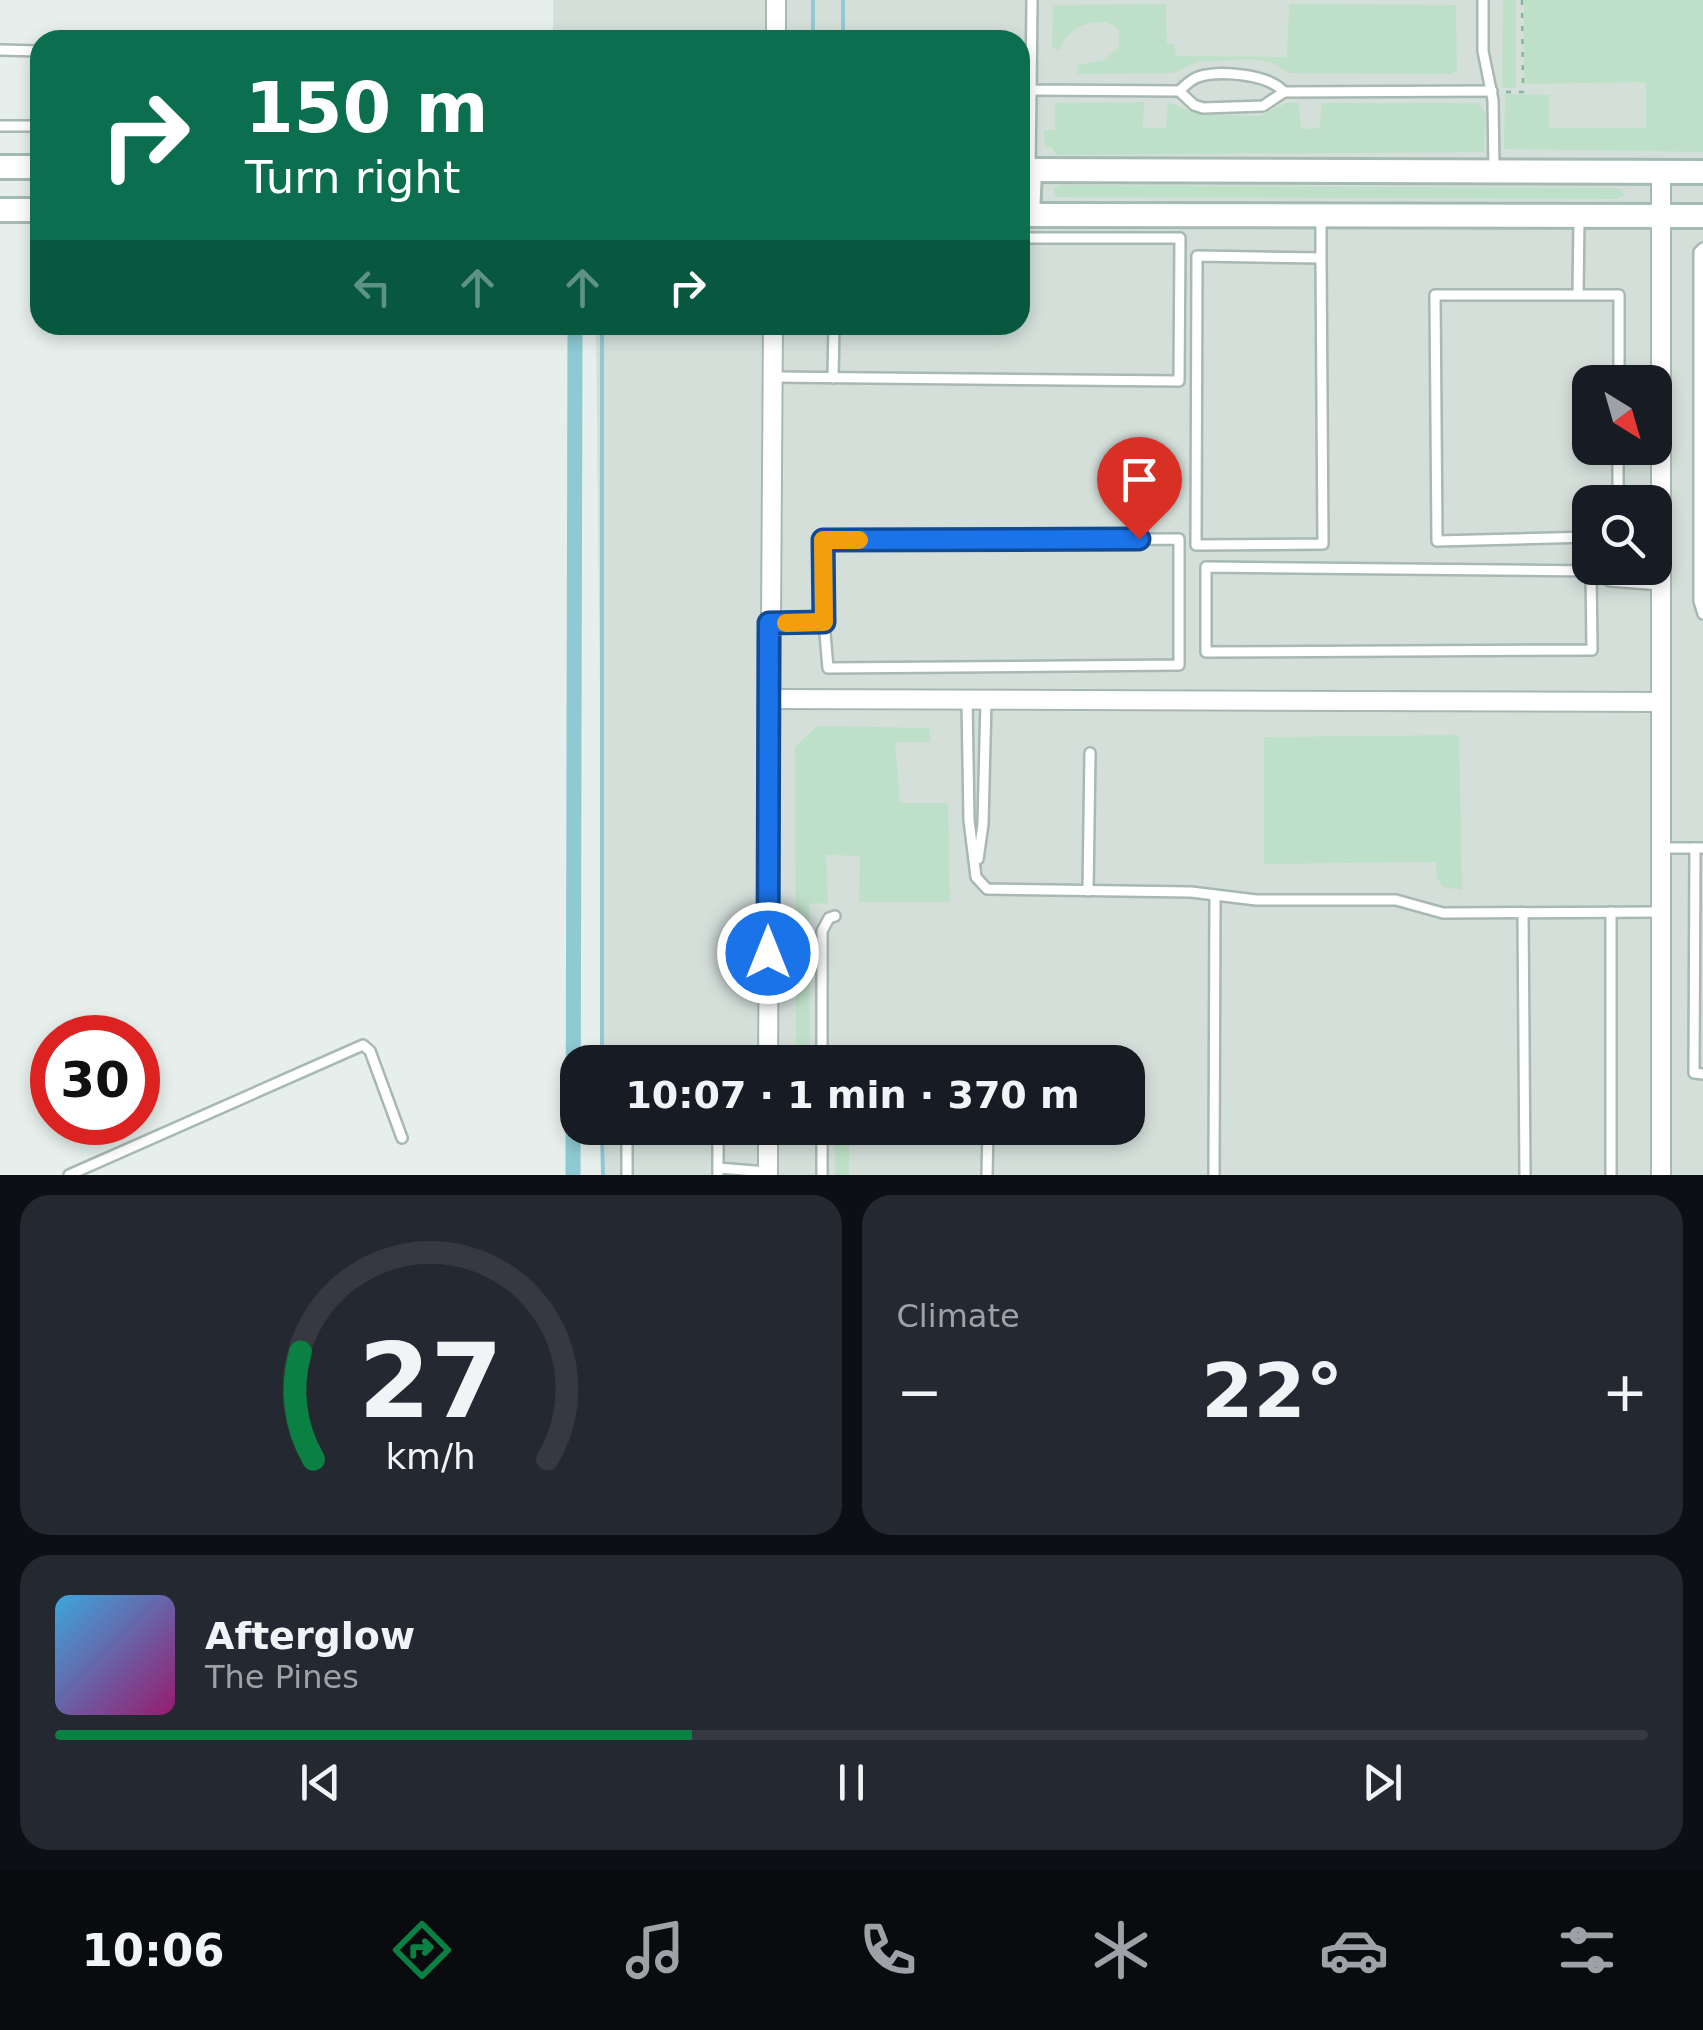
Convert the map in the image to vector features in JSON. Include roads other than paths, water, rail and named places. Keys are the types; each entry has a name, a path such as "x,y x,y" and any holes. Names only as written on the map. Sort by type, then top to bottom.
{"street":[{"path":"776,0 776,30"},
{"path":"0,167 30,168"},
{"path":"1030,170 1703,172"},
{"path":"1659,365 1661,172"},
{"path":"0,210 30,210"},
{"path":"1030,216 1703,216"},
{"path":"768,1045 773,335"},
{"path":"1659,465 1661,1175"},
{"path":"768,698 1661,702"},
{"path":"768,1145 768,1173"}],"lane":[{"path":"1030,113 1032,0"},
{"path":"1482,0 1483,51 1492,91 1494,171"},
{"path":"0,50 30,51"},
{"path":"1032,90 1179,92 1201,76 1263,77 1284,92"},
{"path":"1179,92 1202,108 1263,106 1284,92 1492,91"},
{"path":"0,126 30,126"},
{"path":"1321,216 1323,544 1196,544 1197,256 1321,258"},
{"path":"1578,294 1579,216"},
{"path":"772,377 1179,381 1180,238 1030,238"},
{"path":"1703,248 1699,252 1698,385 1699,602 1703,614"},
{"path":"1572,538 1437,542 1435,295 1619,294 1618,365"},
{"path":"833,378 834,335"},
{"path":"1179,539 1179,664 828,668 824,622 823,540 1179,539"},
{"path":"1206,567 1591,571 1592,650 1206,652 1206,567"},
{"path":"1652,585 1662,586"},
{"path":"769,623 824,622"},
{"path":"976,700 970,820 976,872 979,883 987,889 1215,894 1256,900 1396,900 1443,913 1662,912"},
{"path":"976,700 983,824 976,872"},
{"path":"1088,891 1090,754"},
{"path":"1662,848 1699,848 1694,1074 1703,1074"},
{"path":"1214,1175 1215,894"},
{"path":"1610,912 1611,1175"},
{"path":"1523,913 1525,1175"},
{"path":"822,1045 822,930 829,918 835,916"},
{"path":"69,1175 364,1045 370,1051 402,1138"},
{"path":"627,1145 627,1175"},
{"path":"718,1145 718,1172 768,1173"},
{"path":"822,1145 822,1175"},
{"path":"987,1175 988,1145"}],"waterway":[{"path":"813,0 813,30"},
{"path":"843,0 843,30"},
{"path":"573,1175 575,335"},
{"path":"602,335 602,1045"},
{"path":"602,1145 603,1175"}]}
